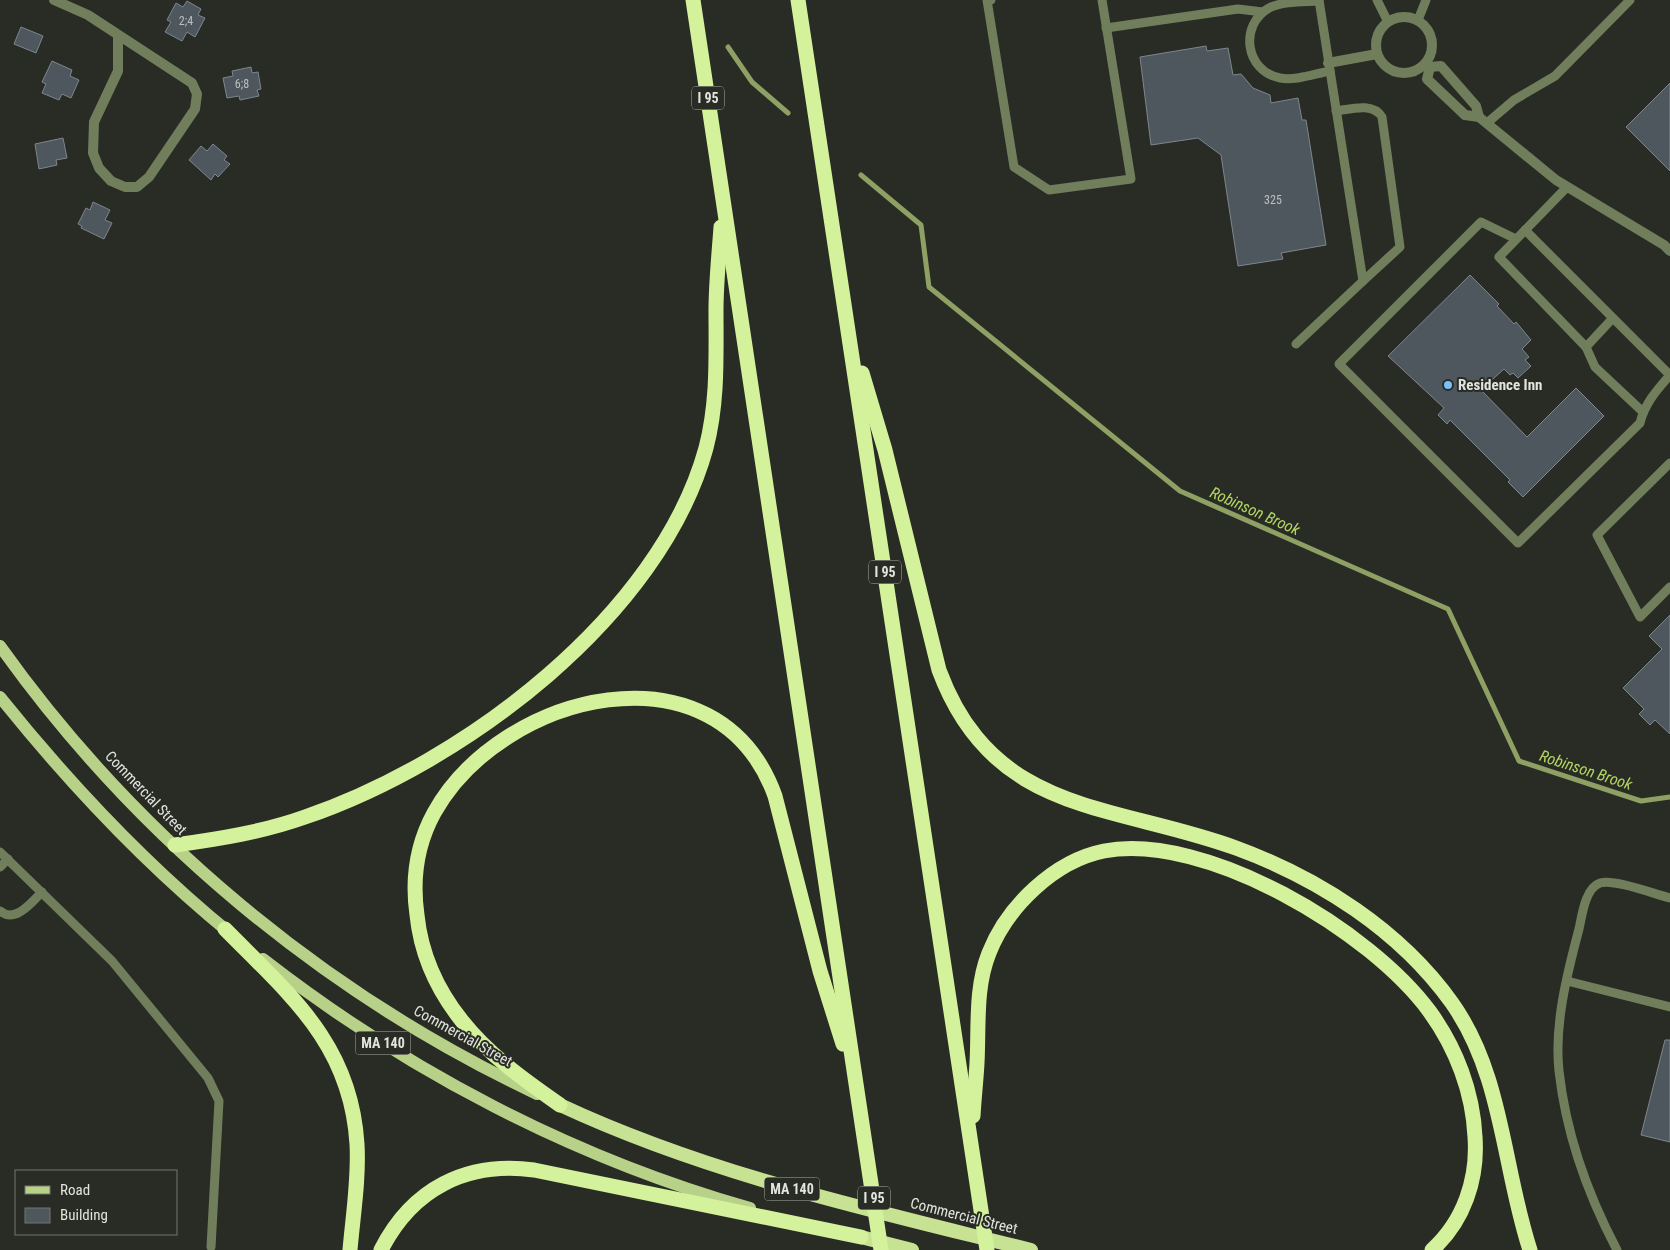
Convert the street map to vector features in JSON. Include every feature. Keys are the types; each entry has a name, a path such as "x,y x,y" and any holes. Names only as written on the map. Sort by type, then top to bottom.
{"highway":[{"name":"I 95","path":"693,0 881,1250"},
{"name":"I 95","path":"798,0 987,1250"},
{"path":"175,845 221,839 301,819 352,799 411,770 464,739 521,697 570,654 616,606 648,567 674,527 689,497 706,449 716,383 716,310 722,196"},
{"path":"847,322 885,450 939,670 953,701 968,724 1000,761 1042,790 1071,802 1213,840 1254,855 1334,896 1377,926 1409,954 1428,973 1454,1006 1483,1062 1530,1250"},
{"path":"560,1105 489,1051 462,1021 447,999 431,969 419,931 415,893 417,864 425,835 439,805 461,778 487,752 517,731 552,714 586,704 623,699 670,701 700,711 726,726 740,738 759,761 775,796 820,971 858,1089"},
{"path":"971,1145 980,991 989,955 1006,922 1020,905 1045,881 1068,866 1090,856 1112,850 1181,856 1217,866 1263,884 1322,916 1386,964 1414,992 1436,1020 1455,1056 1468,1092 1474,1122 1476,1160 1470,1188 1463,1207 1453,1225 1432,1250"},
{"path":"225,929 305,1011 324,1038 339,1068 352,1110 357,1143 350,1250"},
{"name":"Commercial Street","path":"560,1105 640,1140 732,1172 807,1194 1031,1250"},
{"path":"381,1250 402,1217 432,1190 464,1175 505,1167 534,1170 860,1237"},
{"name":"MA 140","path":"860,1237 912,1250"}],"main road":[{"name":"Commercial Street","path":"0,646 74,740 175,845 255,916 349,986 447,1047 560,1105"},
{"name":"MA 140","path":"0,696 96,808 153,865 225,929 294,983 360,1028 443,1079 521,1120 593,1152 684,1187 770,1214 860,1237"}],"street":[{"path":"54,0 88,16 118,37 178,71 192,82 197,94 195,109 149,177 137,187 125,187 111,180 99,168 93,153 94,122 118,71 118,37"},
{"path":"1483,120 1476,106 1441,66 1428,65 1414,72 1399,73 1386,66 1378,54 1376,40 1382,27 1388,22 1403,16 1418,20 1425,25 1432,39 1431,55 1428,65 1427,79 1465,115 1483,120 1567,187 1664,245 1670,251"},
{"path":"1329,67 1378,54"}],"lane":[{"path":"991,0 988,0 1014,167 1048,190 1131,180 1102,0"},
{"path":"1377,0 1388,22"},
{"path":"1418,20 1426,0"},
{"path":"1483,120 1555,76 1630,0"},
{"path":"1329,67 1282,78 1264,71 1252,56 1249,37 1256,19 1263,12 1281,4 1319,1 1363,281"},
{"path":"1106,28 1238,9 1263,12"},
{"path":"1296,344 1400,247 1382,117 1378,111 1370,107 1336,110"},
{"path":"1567,187 1499,258 1586,347 1595,367 1643,412"},
{"path":"1516,239 1481,222 1339,364 1518,543 1640,423 1643,412 1651,397 1670,375 1525,230"},
{"path":"1586,347 1612,319"},
{"path":"1670,464 1597,535 1640,617 1670,587"},
{"path":"0,852 112,961 215,1089 219,1101 211,1247"},
{"path":"0,867 8,859"},
{"path":"1617,1250 1597,1211 1572,1139 1559,1070 1561,1017 1567,981 1587,899 1592,888 1600,883 1611,883 1670,898"},
{"path":"0,912 10,916 21,912 42,892"},
{"path":"1567,981 1670,1007"}],"building":[{"path":"187,1 201,9 198,15 205,18 195,37 187,32 182,41 165,32 171,22 167,20 176,3 183,7"},
{"path":"21,27 43,36 36,53 14,44"},
{"path":"1206,46 1207,51 1228,48 1233,75 1241,74 1253,88 1270,95 1271,103 1298,98 1302,120 1306,120 1326,245 1281,253 1283,259 1238,266 1221,155 1198,138 1151,145 1140,57"},
{"path":"52,61 72,70 70,76 79,80 71,98 62,94 59,100 42,93 46,84 42,82"},
{"path":"251,67 252,73 258,72 261,89 257,90 259,96 240,100 239,96 227,98 223,78 233,76 232,71"},
{"path":"1670,83 1670,171 1626,127"},
{"path":"63,138 67,158 56,160 57,165 39,169 35,144"},
{"path":"213,144 227,156 224,160 230,164 218,177 215,174 211,180 189,160 201,146 207,151"},
{"path":"93,202 110,210 105,220 112,223 104,239 81,228 82,226 78,224 86,208 90,210"},
{"name":"Residence Inn","path":"1470,275 1499,304 1497,306 1514,324 1516,322 1531,340 1522,349 1529,357 1525,360 1531,366 1518,378 1513,373 1510,375 1504,369 1481,390 1527,437 1576,388 1604,416 1523,497 1508,482 1510,480 1450,420 1447,424 1438,415 1444,408 1388,356"},
{"path":"1670,615 1670,734 1655,720 1650,725 1639,714 1644,709 1623,688 1662,649 1649,636"},
{"path":"1665,1040 1670,1040 1670,1142 1641,1135"}],"waterway":[{"name":"Robinson Brook","path":"728,47 752,82 788,113"},
{"name":"Robinson Brook","path":"861,175 921,225 929,287 1180,491 1448,609 1519,761 1641,801 1670,797"}],"place":[{"name":"Residence Inn","path":"1448,385"}]}
